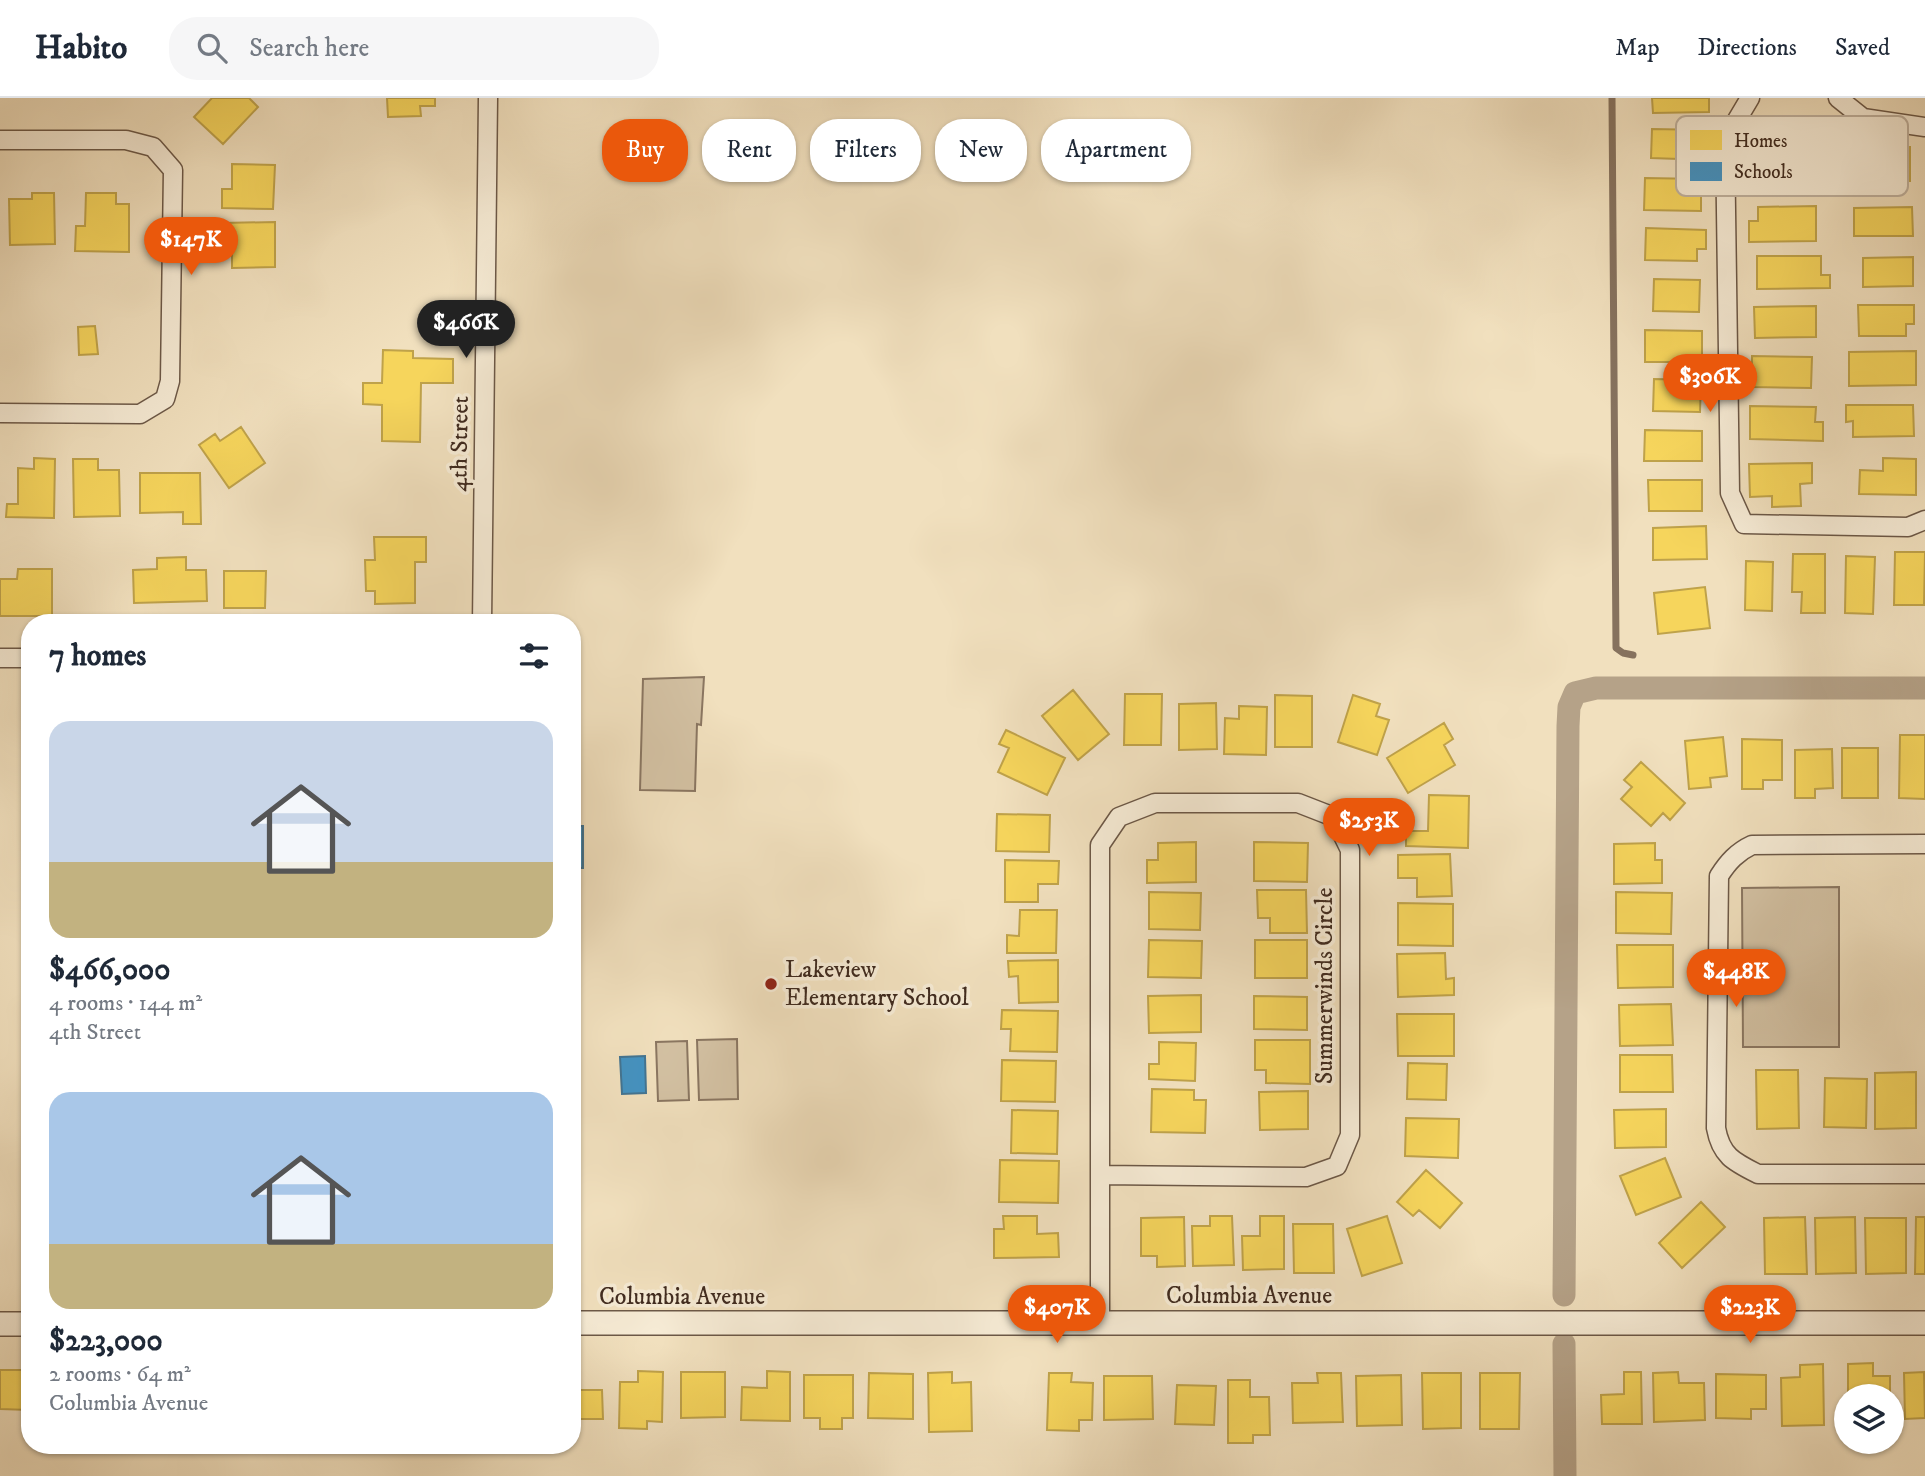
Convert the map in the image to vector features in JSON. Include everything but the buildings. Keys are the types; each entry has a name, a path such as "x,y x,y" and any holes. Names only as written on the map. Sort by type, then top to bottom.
{"street":[{"name":"4th Street","path":"482,614 488,98"},
{"path":"1740,116 1750,98"},
{"path":"1838,98 1860,116"},
{"path":"0,140 126,141 153,147 173,170 170,381 165,399 140,414 0,413"},
{"path":"1726,196 1730,494 1744,524 1908,527 1925,520"},
{"path":"0,658 21,658"},
{"name":"Summerwinds Circle","path":"1100,1175 1306,1177 1336,1166 1350,1135 1350,850 1334,817 1298,803 1155,803 1119,817 1100,845 1100,1175 1100,1322"},
{"path":"1925,844 1752,845 1728,862 1719,876 1716,1128 1720,1147 1737,1163 1758,1174 1925,1174"},
{"name":"Columbia Avenue","path":"581,1324 1925,1323"},
{"path":"0,1324 21,1324"}],"shaded area":[{"path":"704,677 701,725 697,724 695,791 640,790 643,679"},
{"path":"1839,887 1839,1047 1743,1047 1742,888"},
{"path":"737,1039 738,1099 699,1100 697,1040"},
{"path":"687,1041 689,1100 658,1101 656,1042"}],"waterway":[{"path":"1612,98 1616,648 1633,655"},
{"path":"1564,1295 1568,726 1569,707 1575,693 1596,688 1925,688"},
{"path":"1564,1344 1565,1476"}],"place":[{"name":"Lakeview Elementary School","path":"771,984"}]}
